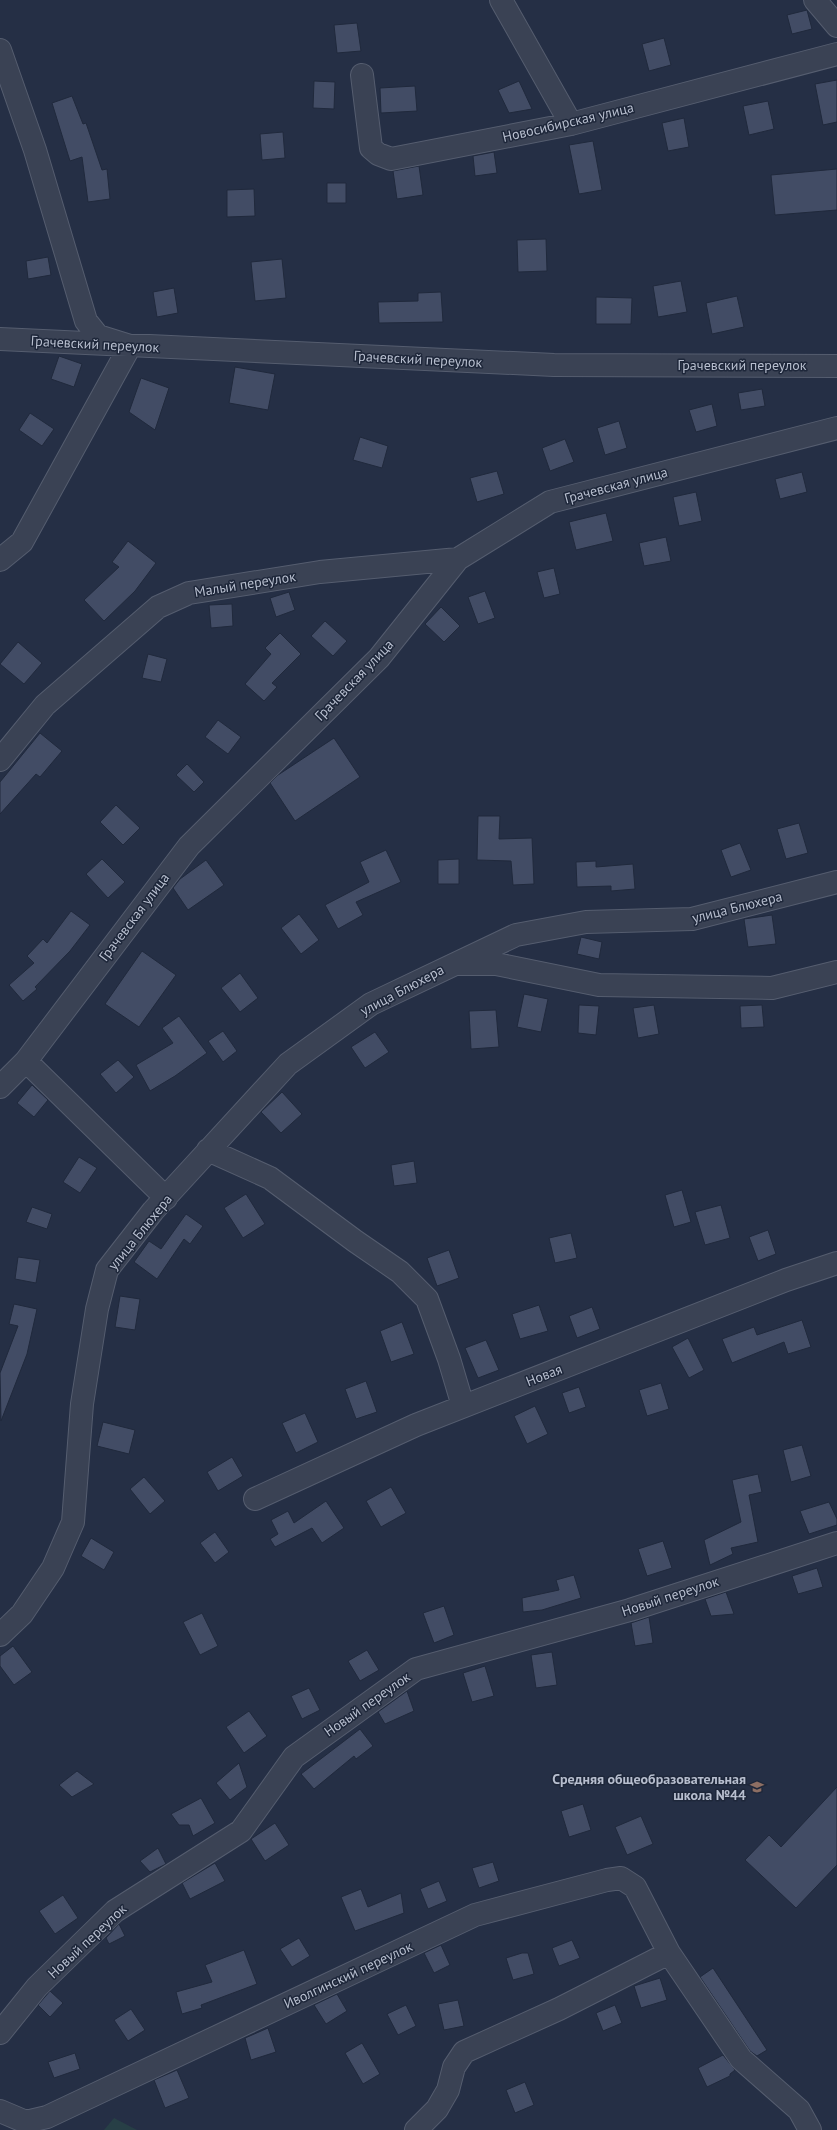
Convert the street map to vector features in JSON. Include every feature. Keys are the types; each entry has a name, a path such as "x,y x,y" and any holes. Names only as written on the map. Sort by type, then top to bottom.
{"street":[{"path":"501,0 571,124"},
{"path":"814,0 837,26"},
{"path":"0,50 35,150 86,321 98,336 130,346 22,542 0,560"},
{"name":"Новосибирская улица","path":"362,75 371,148 378,154 391,159 571,124 837,54"},
{"name":"Грачевский переулок","path":"0,339 554,365 837,366"},
{"name":"Грачевская улица","path":"0,1087 26,1060 189,846 379,658 458,559 550,502 837,428"},
{"name":"Малый переулок","path":"0,760 45,705 158,607 189,593 320,572 458,559"},
{"name":"улица Блюхера","path":"0,1635 22,1614 53,1568 73,1522 82,1404 97,1309 107,1270 153,1211 288,1064 370,1004 516,935 586,922 692,919 837,882"},
{"name":"улица Блюхера","path":"452,964 496,964 600,985 772,988 837,972"},
{"path":"26,1060 166,1198"},
{"path":"208,1150 270,1178 355,1241 400,1272 427,1299 449,1359 463,1406"},
{"name":"Новая","path":"255,1499 416,1425 786,1280 837,1263"},
{"name":"Новый переулок","path":"0,2033 37,1987 115,1911 241,1830 294,1756 416,1669 630,1610 837,1543"},
{"name":"Иволгинский переулок","path":"0,2111 26,2122 47,2117 475,1915 607,1880 621,1878 635,1887 669,1953 741,2059 799,2110 810,2130"},
{"path":"416,2130 437,2109 448,2090 454,2067 464,2052 559,2009 669,1953"}],"shaded area":[{"path":"114,2118 137,2130 104,2130"}],"building":[{"path":"807,10 812,29 792,34 787,15"},
{"path":"357,23 361,51 337,53 334,25"},
{"path":"664,38 671,65 649,71 642,44"},
{"path":"837,80 837,122 823,125 815,84"},
{"path":"314,81 335,82 334,109 313,108"},
{"path":"519,81 532,109 509,113 498,90"},
{"path":"415,86 417,111 381,113 380,88"},
{"path":"72,96 83,124 86,123 102,170 107,169 110,199 88,202 82,157 70,161 52,103"},
{"path":"768,101 774,129 749,135 743,106"},
{"path":"684,118 689,147 668,151 662,123"},
{"path":"283,132 285,158 262,160 260,134"},
{"path":"593,141 602,190 579,194 569,145"},
{"path":"494,152 497,173 475,176 473,156"},
{"path":"419,166 423,195 397,199 393,171"},
{"path":"837,169 837,210 775,215 771,175"},
{"path":"327,183 346,183 346,203 327,203"},
{"path":"254,189 255,216 227,217 227,190"},
{"path":"546,239 547,271 518,272 517,240"},
{"path":"48,257 51,275 28,279 26,261"},
{"path":"282,259 286,298 255,301 251,262"},
{"path":"681,281 687,312 658,317 653,286"},
{"path":"174,288 178,313 157,317 153,292"},
{"path":"441,292 443,322 379,323 378,302 418,301 418,293"},
{"path":"737,296 744,327 712,334 706,303"},
{"path":"596,297 632,298 631,324 596,324"},
{"path":"59,356 82,364 74,387 51,379"},
{"path":"235,367 275,374 268,410 229,403"},
{"path":"141,378 169,388 155,430 129,412"},
{"path":"762,389 765,406 741,410 738,393"},
{"path":"712,404 717,426 696,432 689,410"},
{"path":"30,413 54,429 42,446 19,430"},
{"path":"619,421 627,448 605,455 597,428"},
{"path":"360,437 388,446 382,468 353,460"},
{"path":"565,439 574,462 550,471 542,448"},
{"path":"497,471 504,494 477,502 470,478"},
{"path":"802,472 807,492 780,499 775,479"},
{"path":"696,492 702,521 679,526 673,497"},
{"path":"606,513 613,541 576,550 569,522"},
{"path":"666,537 671,561 644,566 639,543"},
{"path":"128,541 156,563 135,591 104,621 84,600 119,567 112,562"},
{"path":"554,568 560,594 544,598 537,572"},
{"path":"485,591 495,618 478,624 468,597"},
{"path":"289,592 295,610 276,617 270,598"},
{"path":"232,604 233,626 211,628 209,605"},
{"path":"441,607 460,626 444,642 425,624"},
{"path":"325,621 347,641 333,656 311,636"},
{"path":"280,633 301,654 272,683 277,687 264,701 245,684 271,654 265,648"},
{"path":"18,642 42,663 24,684 0,664"},
{"path":"148,654 167,659 161,682 142,678"},
{"path":"218,720 241,737 228,754 205,737"},
{"path":"40,733 62,751 40,777 36,774 0,814 0,782"},
{"path":"334,738 360,777 295,821 270,783 278,775"},
{"path":"187,764 204,782 194,792 176,775"},
{"path":"116,805 140,828 123,845 100,822"},
{"path":"478,816 500,816 499,839 532,838 534,884 513,885 511,861 477,860"},
{"path":"799,823 808,853 786,859 777,829"},
{"path":"740,843 751,870 731,877 721,850"},
{"path":"386,850 401,882 356,902 363,915 338,929 325,905 369,882 360,862"},
{"path":"102,859 125,882 108,898 86,874"},
{"path":"459,859 459,884 438,884 438,860"},
{"path":"206,860 224,885 188,910 173,888 180,879"},
{"path":"596,861 596,867 633,864 635,889 611,891 611,886 577,887 576,862"},
{"path":"71,911 90,925 70,951 35,987 37,989 23,1001 9,985 34,963 27,956 43,939 47,943"},
{"path":"299,914 319,940 301,954 281,928"},
{"path":"772,915 776,944 748,947 744,919"},
{"path":"581,937 602,942 599,959 577,954"},
{"path":"142,951 176,975 139,1027 105,1004"},
{"path":"240,973 258,998 240,1012 221,988"},
{"path":"524,994 548,999 541,1032 517,1027"},
{"path":"579,1005 599,1006 596,1035 578,1033"},
{"path":"654,1005 659,1034 638,1038 633,1008"},
{"path":"762,1005 764,1027 741,1028 740,1006"},
{"path":"496,1010 499,1047 471,1049 469,1011"},
{"path":"179,1016 207,1053 175,1076 150,1091 136,1065 173,1043 162,1028"},
{"path":"223,1031 237,1051 223,1062 208,1041"},
{"path":"375,1032 389,1052 365,1068 351,1047"},
{"path":"118,1060 134,1077 116,1093 100,1074"},
{"path":"32,1085 48,1100 34,1117 17,1103"},
{"path":"282,1092 302,1114 281,1133 261,1112"},
{"path":"79,1157 97,1168 80,1193 63,1182"},
{"path":"414,1161 417,1183 394,1186 391,1165"},
{"path":"682,1190 691,1222 674,1227 665,1195"},
{"path":"246,1194 265,1224 243,1238 224,1208"},
{"path":"721,1205 730,1238 705,1245 695,1212"},
{"path":"32,1207 52,1214 47,1229 26,1222"},
{"path":"186,1214 203,1226 190,1244 184,1239 157,1279 134,1262 149,1241 161,1249"},
{"path":"768,1230 776,1254 758,1261 749,1237"},
{"path":"571,1233 577,1258 555,1263 549,1238"},
{"path":"449,1250 459,1278 437,1286 427,1258"},
{"path":"18,1257 40,1260 36,1283 15,1279"},
{"path":"120,1296 140,1299 135,1330 115,1327"},
{"path":"14,1304 37,1309 27,1354 1,1421 0,1373 18,1326 9,1324"},
{"path":"539,1305 548,1331 520,1339 512,1314"},
{"path":"592,1307 600,1329 577,1338 569,1316"},
{"path":"802,1320 811,1347 788,1354 784,1342 732,1363 722,1339 754,1327 757,1335"},
{"path":"402,1322 414,1354 391,1362 380,1331"},
{"path":"688,1338 704,1370 689,1378 672,1347"},
{"path":"486,1340 499,1370 478,1378 465,1348"},
{"path":"366,1381 377,1412 356,1419 345,1389"},
{"path":"661,1383 669,1409 647,1416 639,1390"},
{"path":"579,1387 586,1407 569,1413 562,1393"},
{"path":"535,1406 548,1434 527,1444 514,1416"},
{"path":"305,1413 318,1442 296,1453 282,1423"},
{"path":"103,1422 135,1430 129,1454 97,1446"},
{"path":"802,1445 811,1476 791,1482 783,1450"},
{"path":"232,1457 243,1476 218,1491 207,1472"},
{"path":"758,1474 762,1492 749,1495 758,1542 731,1548 733,1554 710,1565 704,1540 741,1522 732,1480"},
{"path":"144,1477 165,1501 150,1514 130,1489"},
{"path":"391,1487 406,1513 381,1527 366,1501"},
{"path":"326,1501 344,1528 322,1543 312,1528 275,1547 270,1539 278,1534 271,1520 288,1511 294,1523"},
{"path":"829,1502 837,1519 837,1525 809,1534 800,1511"},
{"path":"215,1532 229,1552 215,1563 200,1543"},
{"path":"91,1538 114,1552 104,1570 81,1556"},
{"path":"663,1541 672,1568 647,1576 638,1549"},
{"path":"817,1568 823,1587 798,1594 792,1576"},
{"path":"574,1575 581,1598 542,1610 523,1612 522,1598 559,1590 556,1580"},
{"path":"726,1592 734,1614 711,1616 705,1599"},
{"path":"444,1606 454,1635 434,1643 423,1613"},
{"path":"202,1613 218,1646 200,1655 183,1622"},
{"path":"649,1617 653,1643 635,1646 631,1623"},
{"path":"13,1646 32,1672 14,1685 0,1666 0,1656"},
{"path":"367,1650 379,1670 360,1681 348,1661"},
{"path":"552,1652 557,1685 536,1688 531,1655"},
{"path":"485,1666 494,1696 472,1702 463,1673"},
{"path":"309,1688 320,1710 302,1719 291,1696"},
{"path":"407,1691 414,1711 385,1724 378,1712"},
{"path":"249,1711 267,1736 244,1753 226,1727"},
{"path":"360,1729 373,1746 356,1759 354,1756 314,1789 301,1774"},
{"path":"239,1763 247,1787 230,1800 216,1783"},
{"path":"77,1771 94,1784 72,1797 59,1785"},
{"path":"837,1787 837,1865 796,1908 745,1860 769,1835 781,1847"},
{"path":"201,1798 215,1823 193,1836 189,1825 179,1825 171,1814"},
{"path":"583,1804 591,1830 569,1837 561,1811"},
{"path":"641,1816 653,1844 627,1855 615,1827"},
{"path":"275,1823 289,1845 265,1861 251,1839"},
{"path":"158,1848 166,1864 150,1872 140,1861"},
{"path":"493,1862 499,1881 479,1888 472,1868"},
{"path":"215,1863 225,1881 190,1899 182,1883"},
{"path":"439,1881 447,1901 428,1909 420,1889"},
{"path":"361,1889 368,1907 401,1893 404,1913 355,1931 341,1897"},
{"path":"63,1895 78,1918 55,1934 39,1911"},
{"path":"119,1924 125,1936 109,1944 106,1938"},
{"path":"299,1938 310,1956 292,1967 280,1949"},
{"path":"572,1940 580,1958 559,1966 552,1948"},
{"path":"441,1945 450,1965 434,1973 424,1953"},
{"path":"244,1950 257,1984 201,2005 202,2008 182,2014 176,1992 212,1982 205,1965"},
{"path":"522,1953 528,1953 534,1974 513,1980 506,1958"},
{"path":"713,1968 767,2050 757,2056 750,2051 700,1977"},
{"path":"660,1978 667,2000 641,2008 634,1986"},
{"path":"50,1991 63,2003 50,2017 38,2005"},
{"path":"337,1994 347,2011 326,2024 314,2005"},
{"path":"458,2000 464,2026 444,2030 438,2004"},
{"path":"406,2005 416,2026 398,2035 387,2014"},
{"path":"615,2005 622,2023 603,2031 596,2013"},
{"path":"131,2009 145,2030 128,2041 114,2020"},
{"path":"268,2028 276,2052 251,2060 245,2038"},
{"path":"362,2043 380,2074 363,2084 345,2053"},
{"path":"75,2053 80,2069 54,2078 48,2062"},
{"path":"723,2055 735,2070 730,2074 730,2076 707,2087 698,2068"},
{"path":"177,2070 189,2098 165,2108 154,2080"},
{"path":"525,2082 534,2105 515,2113 506,2090"}],"place":[{"name":"Средняя общеобразовательная школа №44","path":"757,1787"}]}
